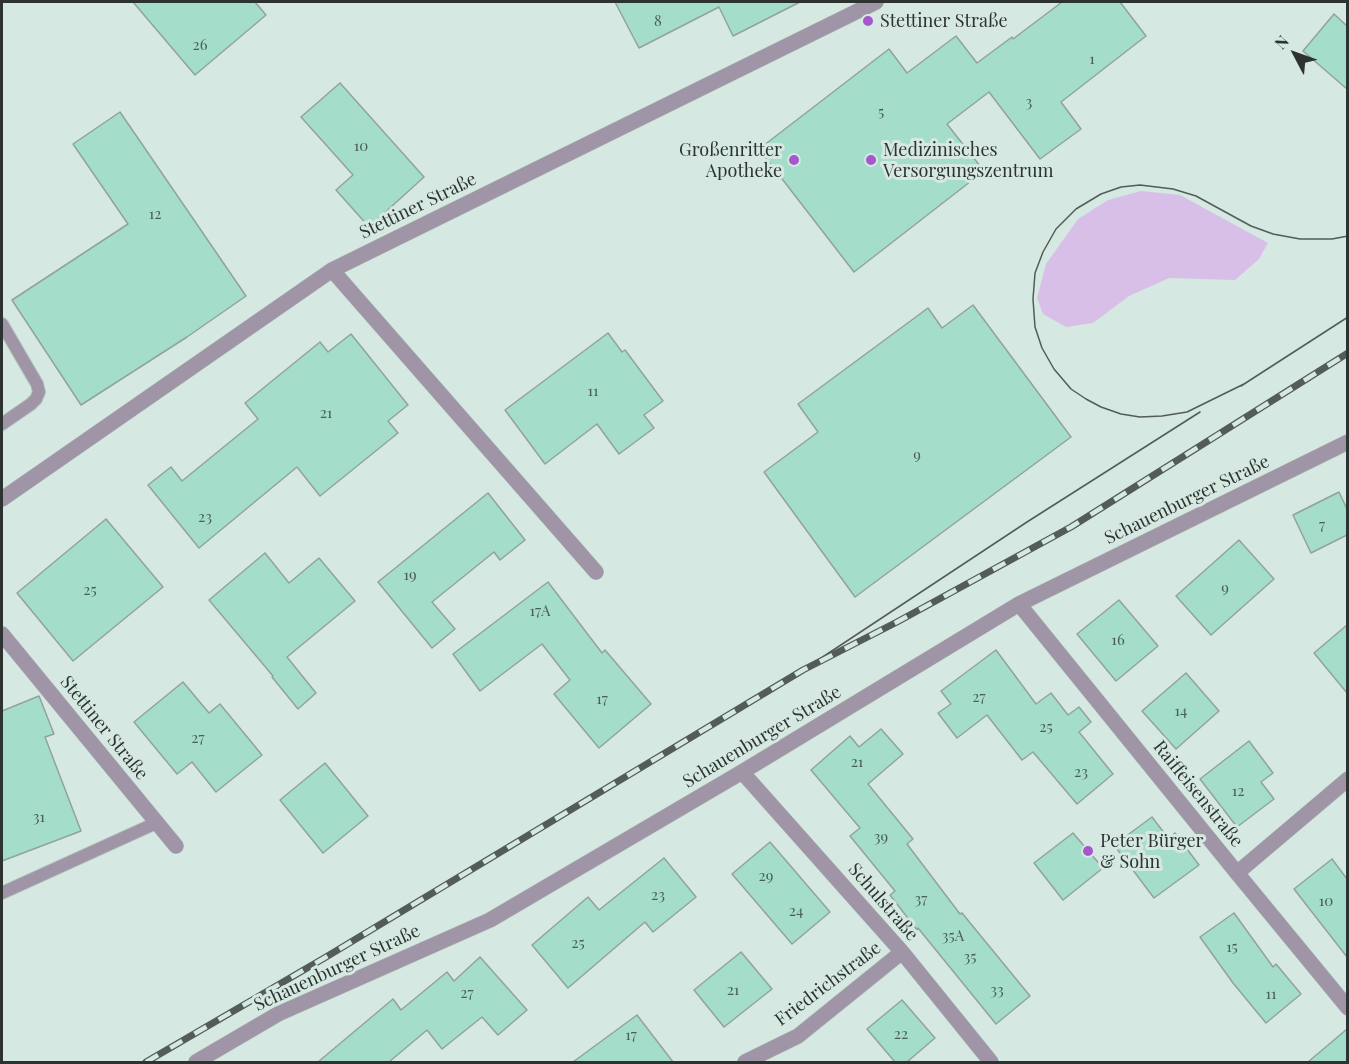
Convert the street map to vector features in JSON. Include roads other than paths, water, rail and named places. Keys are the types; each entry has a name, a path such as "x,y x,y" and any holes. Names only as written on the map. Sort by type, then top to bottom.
{"street":[{"name":"Stettiner Straße","path":"2,499 332,270 876,2"},
{"path":"332,270 596,572"},
{"name":"Schauenburger Straße","path":"196,1062 278,1014 490,920 742,772 1019,604 1347,442"},
{"name":"Raiffeisenstraße","path":"1019,604 1347,1008"},
{"name":"Stettiner Straße","path":"2,634 176,846"},
{"name":"Schulstraße","path":"742,772 902,952 991,1062"},
{"path":"1237,873 1347,779"},
{"name":"Friedrichstraße","path":"745,1062 798,1036 902,952"}],"lane":[{"path":"2,324 37,384 39,392 31,404 2,424"},
{"path":"2,893 156,823"}],"tram line":[{"path":"1246,383 1187,412 1140,417 1121,414 1101,407 1071,389 1054,369 1042,348 1035,327 1033,299 1035,273 1043,252 1056,229 1076,209 1101,194 1121,187 1140,185 1173,189 1196,196 1251,226 1273,234 1300,239 1332,239 1348,236"},
{"path":"1241,386 1348,317"},
{"path":"803,670 1027,522 1200,412"}],"railway":[{"path":"146,1062 326,957 803,670 897,622 1071,527 1348,353"}],"place":[{"name":"Stettiner Straße","path":"868,21"},
{"name":"Großenritter Apotheke","path":"794,160"},
{"name":"Medizinisches Versorgungszentrum","path":"871,160"},
{"name":"Peter Bürger & Sohn","path":"1088,851"}]}
